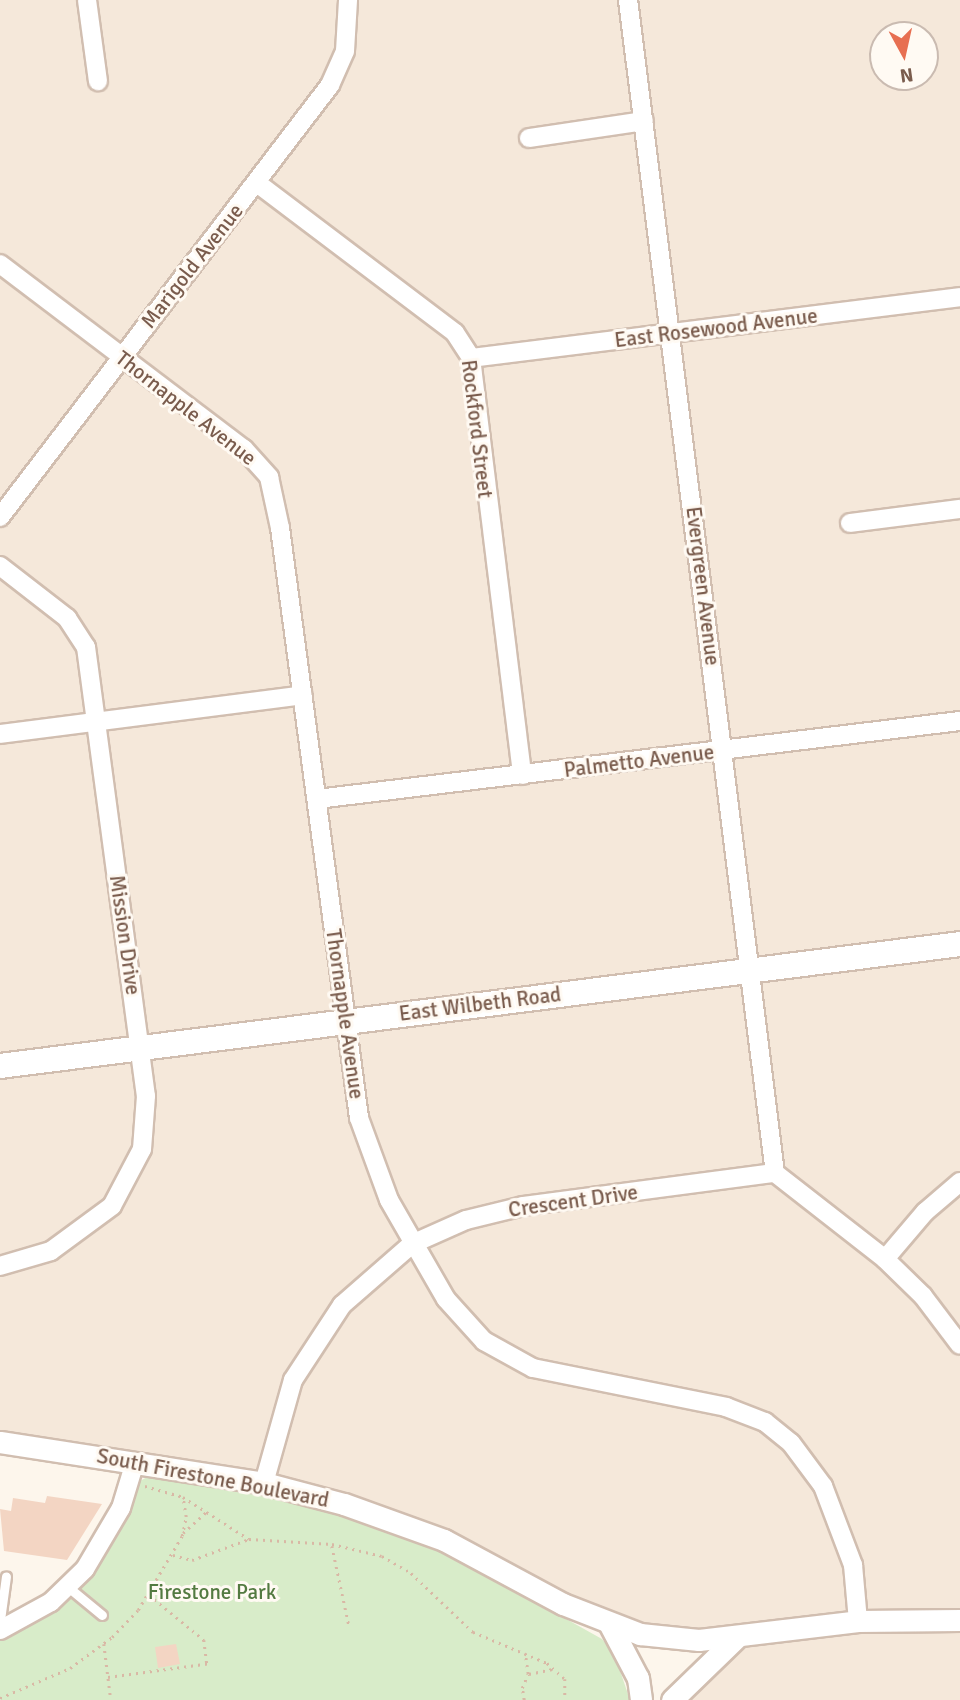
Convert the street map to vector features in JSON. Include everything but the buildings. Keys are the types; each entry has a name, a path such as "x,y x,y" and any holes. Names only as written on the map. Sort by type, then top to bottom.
{"main road":[{"name":"East Wilbeth Road","path":"0,1066 345,1020 960,944"}],"street":[{"path":"88,0 98,81"},
{"name":"Marigold Avenue","path":"0,517 257,183 336,74 349,30 348,0"},
{"name":"Evergreen Avenue","path":"628,0 775,1173"},
{"path":"529,138 644,121"},
{"name":"Rockford Street","path":"257,183 455,333 471,358 522,775"},
{"name":"Thornapple Avenue","path":"0,264 244,449 269,477 277,508 359,1118 374,1167 412,1244 455,1311 484,1341 508,1357 557,1375 726,1407 765,1422 791,1443 823,1486 847,1542 858,1621"},
{"name":"East Rosewood Avenue","path":"471,358 960,298"},
{"path":"850,523 960,509"},
{"name":"Mission Drive","path":"0,566 75,627 86,647 99,719 140,1047 146,1127 126,1187 94,1224 51,1251 0,1266"},
{"path":"0,734 99,719 303,695"},
{"name":"Palmetto Avenue","path":"317,799 960,721"},
{"path":"775,1173 885,1259 923,1296 960,1345"},
{"name":"Crescent Drive","path":"264,1483 285,1402 312,1345 342,1305 412,1244 466,1220 523,1206 775,1173"},
{"path":"885,1259 925,1212 960,1182"},
{"name":"South Firestone Boulevard","path":"0,1442 264,1483 344,1503 419,1530 610,1625 672,1639 738,1636 858,1621 960,1620"},
{"path":"0,1630 29,1616 68,1587 110,1531 135,1462"},
{"path":"610,1625 638,1678 641,1700"},
{"path":"672,1700 738,1636"}],"lane":[{"path":"0,1619 6,1576"},
{"path":"68,1587 102,1615"}],"path":[{"path":"128,1483 170,1492 249,1539"},
{"path":"182,1536 206,1512"},
{"path":"173,1555 192,1560 249,1539 332,1545 372,1553 402,1566 458,1623 492,1643 524,1653 552,1669 565,1679 565,1700"},
{"path":"332,1545 349,1625"},
{"path":"108,1677 209,1663 204,1640 149,1595"},
{"path":"103,1644 111,1700"},
{"path":"524,1653 528,1674 522,1688 524,1700"},
{"path":"528,1674 552,1669"},
{"path":"7,1700 10,1695"}],"shaded area":[{"path":"0,0 960,0 960,1700 672,1700 737,1637 640,1634 444,1540 0,1441"}],"green space":[{"name":"Firestone Park","path":"151,1475 249,1490 339,1512 450,1554 602,1639 614,1653 630,1700 0,1700 0,1638 40,1619 87,1582 129,1516 140,1481"}]}
